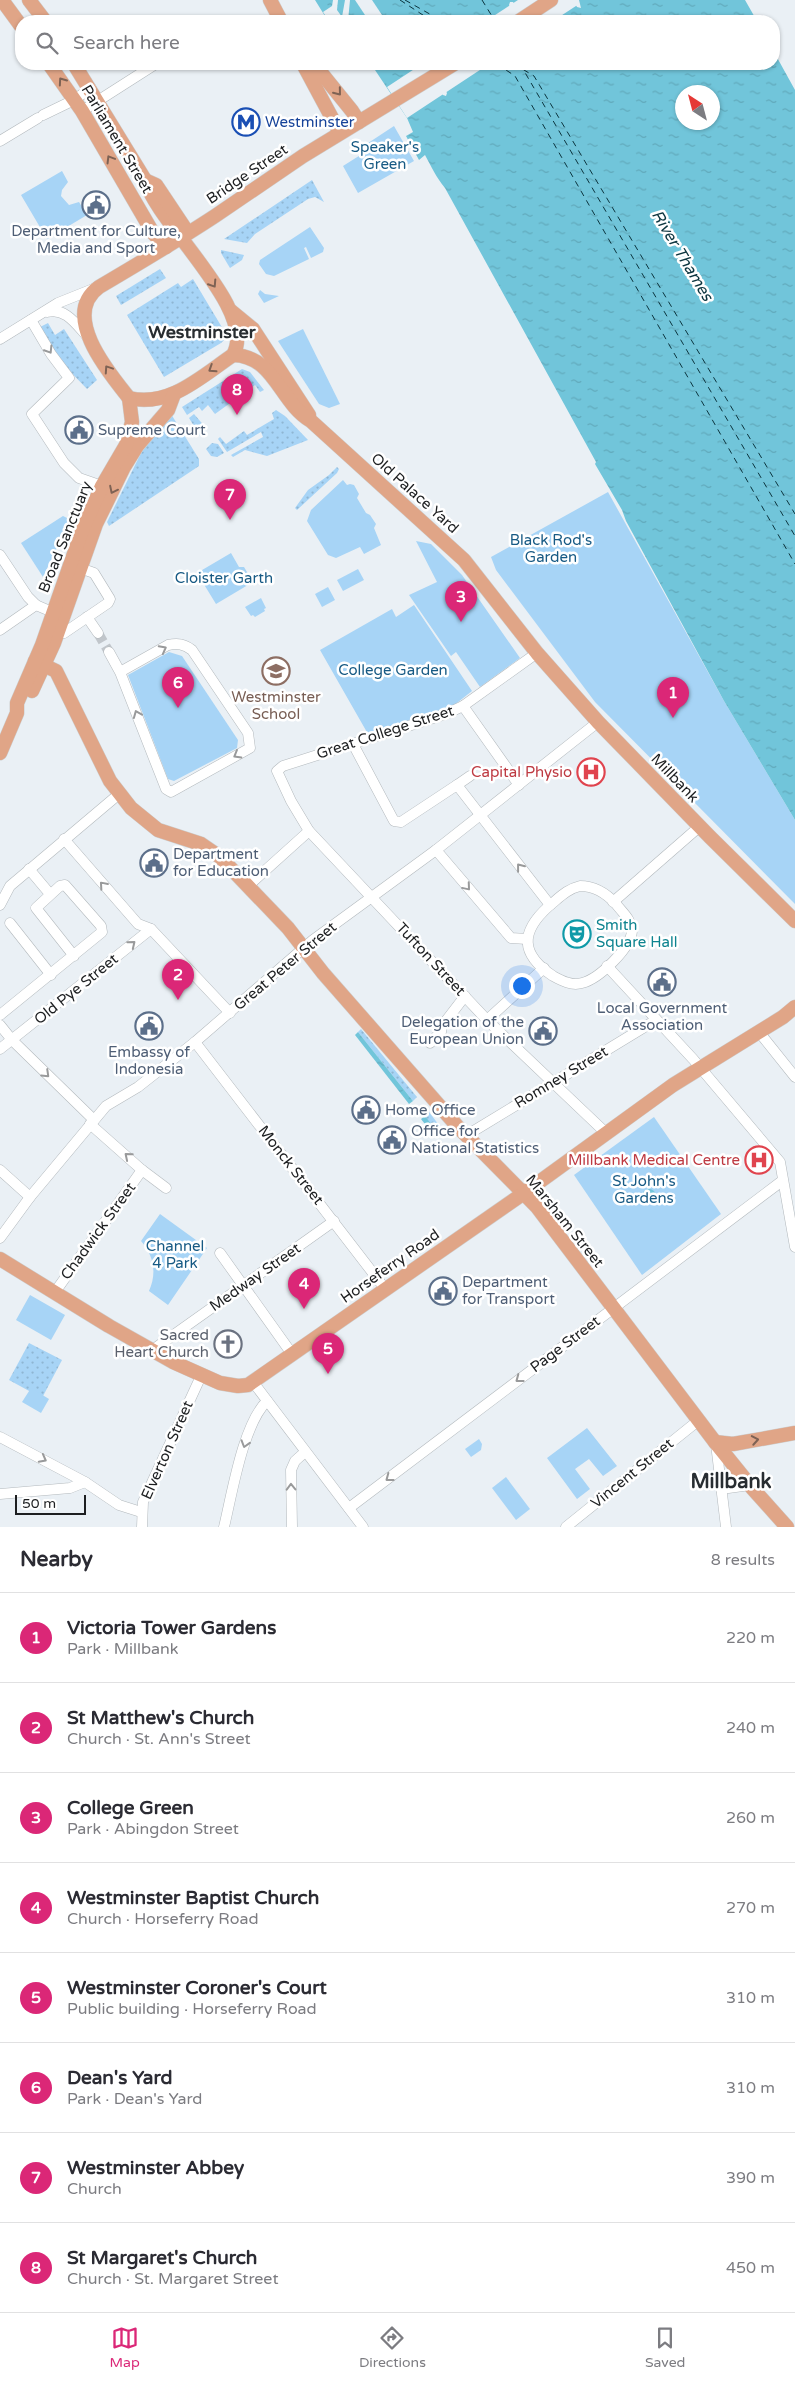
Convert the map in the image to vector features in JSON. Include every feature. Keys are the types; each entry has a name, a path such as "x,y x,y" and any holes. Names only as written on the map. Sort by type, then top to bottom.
{"main road":[{"path":"2,0 15,18"},
{"path":"30,0 41,15"},
{"path":"270,0 278,15"},
{"path":"529,15 552,0"},
{"name":"Parliament Street","path":"53,70 78,105 153,233 166,247"},
{"name":"Parliament Street","path":"78,70 145,180 148,190 185,238"},
{"path":"306,70 340,133"},
{"path":"319,70 359,122"},
{"name":"Bridge Street","path":"185,238 340,133 444,70"},
{"path":"129,269 150,245 153,233"},
{"path":"129,269 140,271 185,238"},
{"path":"185,238 129,269 99,287 90,295 84,312 84,324 89,338 129,398 151,401 174,394 233,355 237,348 238,334 231,310"},
{"path":"185,238 231,310 252,329 307,410 311,421"},
{"name":"Old Palace Yard","path":"233,355 252,358 260,362 300,414 311,421 419,517 469,566 537,653"},
{"name":"Broad Sanctuary","path":"40,663 58,632 58,615 80,568 96,524 124,467 137,446 168,410 174,394"},
{"name":"Broad Sanctuary","path":"40,663 58,615 83,528 102,486 123,451 129,434 132,422 129,398"},
{"name":"Millbank","path":"537,653 598,722 795,921"},
{"path":"0,753 17,713 25,708 40,663"},
{"name":"Marsham Street","path":"40,663 51,667 59,676 110,781 131,808 158,830 211,850 248,886 466,1135 524,1193 715,1442 787,1527"},
{"name":"Horseferry Road","path":"0,1259 151,1351 201,1376 229,1386 243,1386 253,1382 386,1290 700,1068 789,1016 795,1007"},
{"path":"715,1442 733,1444 795,1433"}],"street":[{"path":"0,141 40,116 98,101 146,70"},
{"path":"78,105 90,88"},
{"path":"0,339 58,303 99,287"},
{"path":"41,314 50,311 64,314 89,338"},
{"path":"31,320 51,354 70,378 32,414 69,468 79,478 102,486"},
{"path":"0,555 25,593 36,605 58,615"},
{"path":"58,632 64,633 108,603 110,599 94,573 80,568"},
{"path":"0,630 36,605"},
{"path":"87,616 98,633"},
{"path":"108,652 120,672 166,789 171,792 250,748 248,733 192,650 185,645 177,643 168,645 120,672"},
{"name":"Great College Street","path":"278,769 446,714 463,706 537,653"},
{"path":"463,706 519,785"},
{"name":"Great Peter Street","path":"0,1238 30,1197 106,1106 138,1087 195,1042 304,948 436,850 598,722"},
{"path":"353,744 392,818 397,823 470,776"},
{"name":"Tufton Street","path":"278,769 291,801 309,831 487,1020 551,1083 606,1133"},
{"path":"457,785 550,905"},
{"path":"0,905 10,886 119,794"},
{"path":"614,902 699,826"},
{"path":"248,886 309,831"},
{"path":"64,839 138,924 151,929 230,1012"},
{"path":"436,850 511,938 527,938"},
{"path":"29,869 50,894"},
{"path":"0,1015 51,975 74,956 102,932 101,926 65,885 50,894 38,905 37,911 74,956"},
{"path":"580,886 599,890 614,902 629,921 631,936 624,949 589,980 577,984 557,978 544,968 530,952 527,938 534,922 550,905 564,892 580,886"},
{"path":"10,923 51,975"},
{"name":"Old Pye Street","path":"0,1049 151,929"},
{"path":"607,966 700,1068 780,1162 795,1247"},
{"path":"487,1020 544,968"},
{"path":"430,1043 441,1032 442,1026 465,996"},
{"name":"Romney Street","path":"466,1135 656,1020"},
{"name":"Chadwick Street","path":"0,1025 12,1040 92,1122 142,1170 166,1188"},
{"path":"759,1032 795,1077"},
{"name":"Monck Street","path":"195,1042 334,1220 386,1290"},
{"path":"0,1170 30,1197"},
{"name":"Chadwick Street","path":"55,1292 142,1170"},
{"name":"Page Street","path":"349,1508 782,1181"},
{"name":"Medway Street","path":"151,1351 334,1220"},
{"path":"220,1253 292,1354"},
{"name":"Elverton Street","path":"142,1527 141,1512 143,1502 201,1376"},
{"path":"253,1382 363,1527"},
{"path":"224,1527 247,1440 256,1415 267,1402"},
{"name":"Vincent Street","path":"566,1527 698,1420"},
{"path":"0,1437 85,1482 119,1505 141,1512"},
{"path":"715,1442 726,1527"},
{"path":"292,1527 291,1470 295,1461 305,1452"},
{"path":"0,1494 70,1488 85,1482"},
{"path":"721,1489 750,1485"}],"green space":[{"name":"Speaker's Green","path":"394,126 414,161 358,193 343,166 362,154 359,149"},
{"path":"62,171 68,182 62,190 61,196 69,205 79,202 87,215 47,239 21,195"},
{"path":"312,180 324,202 315,197 308,199 255,234 247,243 224,239"},
{"path":"310,227 324,248 323,252 311,258 306,247 304,248 309,259 274,276 266,274 259,264 260,260"},
{"path":"221,250 244,255 242,260 230,268"},
{"path":"160,269 166,278 121,305 116,296"},
{"path":"193,279 226,334 226,338 221,343 164,377 127,315 178,283 181,287"},
{"path":"260,290 265,294 279,296 264,303 258,294"},
{"path":"48,323 55,335 64,329 97,380 87,389 61,362 38,328"},
{"path":"303,329 340,404 329,408 319,404 278,341"},
{"path":"242,369 250,372 264,390 260,392 255,385 215,414 208,405 202,411 199,407 187,415 182,407"},
{"path":"276,410 285,416 308,440 267,456 245,450 233,457 231,455 263,437 261,432 227,452 218,439 220,437 226,444 244,431 247,435 274,419 272,413"},
{"path":"171,414 199,459 199,466 109,526 107,522 141,453"},
{"path":"194,414 206,428 205,433 200,436 189,418"},
{"path":"212,443 218,444 224,453 217,457 211,456 206,449"},
{"path":"337,467 339,469 337,473 297,510 295,508 308,490"},
{"path":"343,480 347,485 354,485 359,494 357,498 366,513 370,515 376,524 374,528 381,545 364,554 360,547 336,558 328,555 307,521 311,510"},
{"name":"Black Rod's Garden","path":"608,492 724,701 795,820 795,904 595,702 496,570 491,557"},
{"path":"63,516 67,518 68,524 43,577 21,543"},
{"path":"416,541 431,544 462,575 520,658 480,687 456,652 451,656 409,595 437,582"},
{"name":"Cloister Garth","path":"231,553 239,567 244,567 253,582 216,604 197,573"},
{"path":"358,569 364,580 343,591 337,580"},
{"path":"328,587 335,600 322,607 315,594"},
{"path":"261,598 266,608 264,609 265,611 255,617 251,616 245,607"},
{"name":"College Garden","path":"414,605 472,691 453,706 368,734 320,650 392,609 396,617"},
{"path":"169,652 182,656 238,740 237,748 174,781 168,779 128,675"},
{"path":"361,1029 417,1097 413,1101 358,1032"},
{"path":"429,1112 442,1129 438,1132 425,1116"},
{"name":"St John's Gardens","path":"654,1117 721,1214 642,1275 574,1175"},
{"name":"Channel 4 Park","path":"160,1214 207,1248 168,1305 149,1291 153,1278 153,1265 149,1253 141,1241"},
{"path":"30,1295 65,1315 51,1340 16,1320"},
{"path":"29,1343 62,1360 42,1398 9,1380"},
{"path":"31,1388 49,1399 41,1413 22,1402"},
{"path":"587,1428 617,1466 603,1476 589,1459 575,1469 590,1489 577,1499 547,1458"},
{"path":"479,1439 482,1444 481,1450 471,1457 465,1449"},
{"path":"506,1477 530,1509 516,1520 492,1488"}],"water":[{"path":"315,0 573,0 577,7 581,8 579,0 745,0 754,15 521,15 513,2 510,2 509,5 515,15 324,15"},
{"name":"River Thames","path":"780,63 795,90 795,820 724,701 626,521 622,510 595,464 596,462 445,188 425,155 419,160 406,136 413,132 407,118 375,70 427,70 443,95 446,96 447,93 432,70 780,70"},
{"path":"358,1032 413,1101 409,1104 355,1035"},
{"path":"425,1116 438,1132 434,1136 421,1119"},
{"path":"646,1189 652,1189 656,1196 652,1203 646,1203 642,1199 642,1193"}],"pier":[{"path":"333,0 338,0 337,10 341,15 325,15 323,12 332,6"},
{"path":"345,0 350,0 349,15 342,15"},
{"path":"355,0 372,0 382,15 365,15"},
{"path":"518,0 576,0 579,4 562,15 495,15"},
{"path":"413,70 480,70 407,118 387,87"}],"ferry route":[{"path":"400,0 423,15"},
{"path":"405,0 431,15"},
{"path":"482,0 491,15"},
{"path":"506,70 515,76 795,564"},
{"path":"523,70 795,536"},
{"path":"524,70 534,76 795,514"}],"tunnel":[{"path":"98,633 109,652"}],"place":[{"name":"Westminster","path":"246,122"},
{"name":"Department for Culture, Media and Sport","path":"96,205"},
{"name":"St Margaret's Church","path":"237,415"},
{"name":"Supreme Court","path":"79,430"},
{"name":"Westminster Abbey","path":"230,520"},
{"name":"College Green","path":"461,622"},
{"name":"Westminster School","path":"276,671"},
{"name":"Dean's Yard","path":"178,708"},
{"name":"Victoria Tower Gardens","path":"673,718"},
{"name":"Capital Physio","path":"591,772"},
{"name":"Department for Education","path":"154,863"},
{"name":"Smith Square Hall","path":"577,934"},
{"name":"Local Government Association","path":"662,982"},
{"name":"St Matthew's Church","path":"178,1000"},
{"name":"Embassy of Indonesia","path":"149,1026"},
{"name":"Delegation of the European Union","path":"543,1031"},
{"name":"Home Office","path":"366,1110"},
{"name":"Office for National Statistics","path":"392,1140"},
{"name":"Millbank Medical Centre","path":"759,1160"},
{"name":"Department for Transport","path":"443,1291"},
{"name":"Westminster Baptist Church","path":"304,1309"},
{"name":"Sacred Heart Church","path":"228,1344"},
{"name":"Westminster Coroner's Court","path":"328,1374"}],"district":[{"name":"Westminster","path":"202,332"},
{"name":"Millbank","path":"731,1481"}]}
